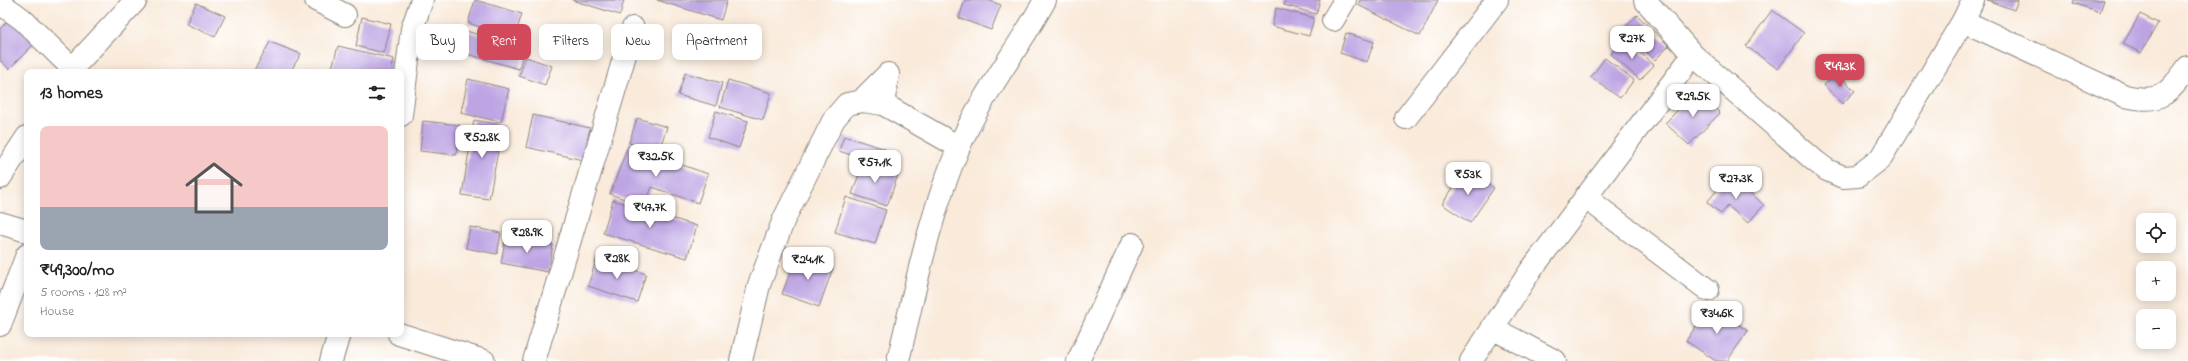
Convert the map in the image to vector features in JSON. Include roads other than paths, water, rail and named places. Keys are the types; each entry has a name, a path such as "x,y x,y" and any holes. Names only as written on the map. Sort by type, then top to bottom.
{"street":[{"path":"72,69 136,0"},
{"path":"316,0 345,15"},
{"path":"404,92 412,29 422,0"},
{"path":"898,361 934,217 959,147 982,104 1045,0"},
{"path":"1333,20 1345,0"},
{"path":"1406,118 1497,0"},
{"path":"1645,0 1693,55 1827,170 1843,178 1858,176 1880,159 1963,21 1974,0"},
{"path":"0,3 22,19 70,69"},
{"path":"1963,21 2125,96 2142,100 2158,98 2172,89 2188,67"},
{"path":"1472,361 1531,270 1693,55"},
{"path":"534,361 623,60"},
{"path":"741,361 759,285 784,219 834,119 847,104 873,102 959,147"},
{"path":"0,178 24,142"},
{"path":"1585,197 1708,290"},
{"path":"0,223 24,230"},
{"path":"1078,361 1132,244"},
{"path":"0,326 24,263"},
{"path":"1492,328 1555,361"},
{"path":"404,336 484,361"},
{"path":"331,361 338,337"}]}
